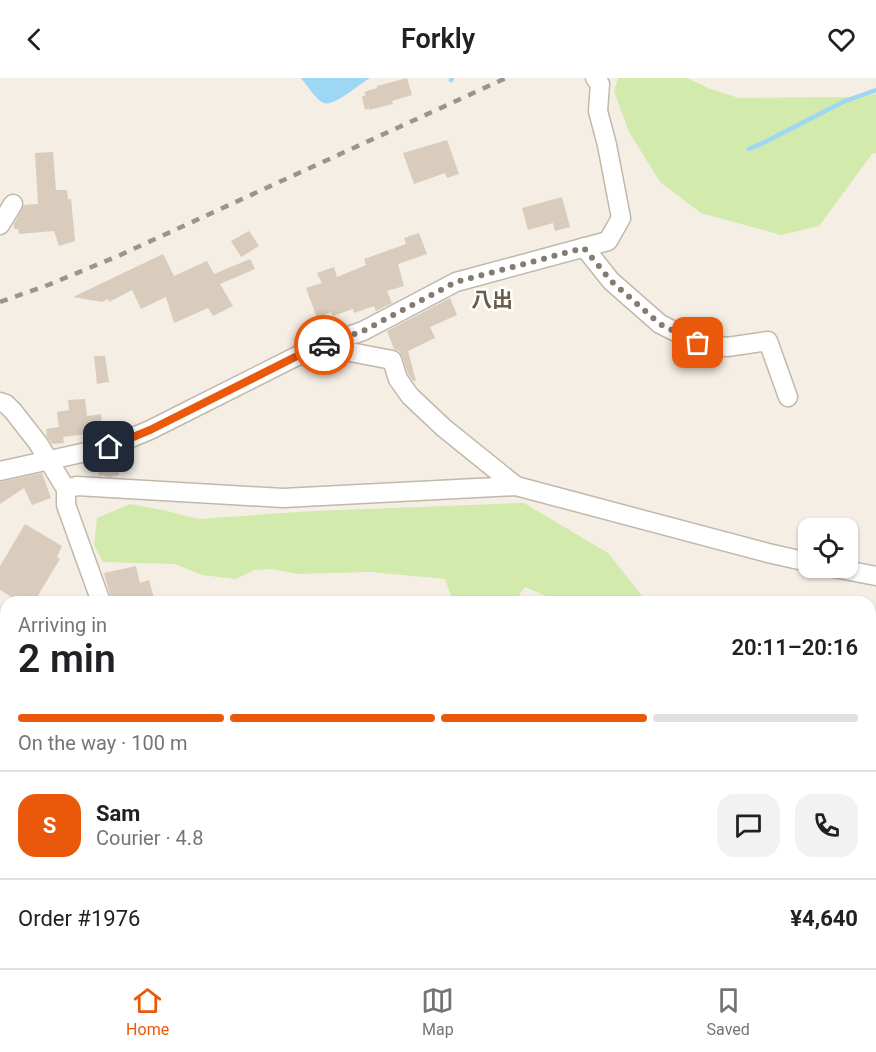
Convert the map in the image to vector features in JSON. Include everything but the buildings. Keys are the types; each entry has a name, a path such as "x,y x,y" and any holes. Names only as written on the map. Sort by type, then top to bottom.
{"street":[{"path":"0,471 109,447 150,430 311,349 363,331 456,282 608,241 621,218 598,111 600,84 595,78"},
{"path":"0,225 13,204"},
{"path":"584,248 611,281 660,324 698,343 727,347 768,341 788,397"},
{"path":"311,349 345,351 392,360 398,379 410,396 444,429 516,486"},
{"path":"0,402 13,411 38,443 66,489 66,505 99,596"},
{"path":"66,489 77,486 283,498 516,486 798,560"},
{"path":"858,573 876,576"}],"green space":[{"path":"618,78 687,78 739,98 860,97 876,94 876,153 872,154 819,226 781,235 701,213 660,182 629,132 614,91"},
{"path":"524,503 608,553 642,596 546,596 525,587 519,596 451,596 445,579 370,572 298,574 271,569 254,570 236,579 202,575 175,564 103,562 94,545 97,518 130,504 198,519 313,511"}],"water":[{"path":"301,78 370,78 334,102 324,103"}],"waterway":[{"path":"749,149 845,101 876,90"}],"railway":[{"path":"0,302 118,256 506,78"}],"way so far":[{"path":"324,345 363,331 456,282 584,248 611,281 660,324 698,343"}],"district":[{"name":"八出","path":"492,300"}],"route":[{"path":"109,447 150,430 311,349 324,345"}]}
